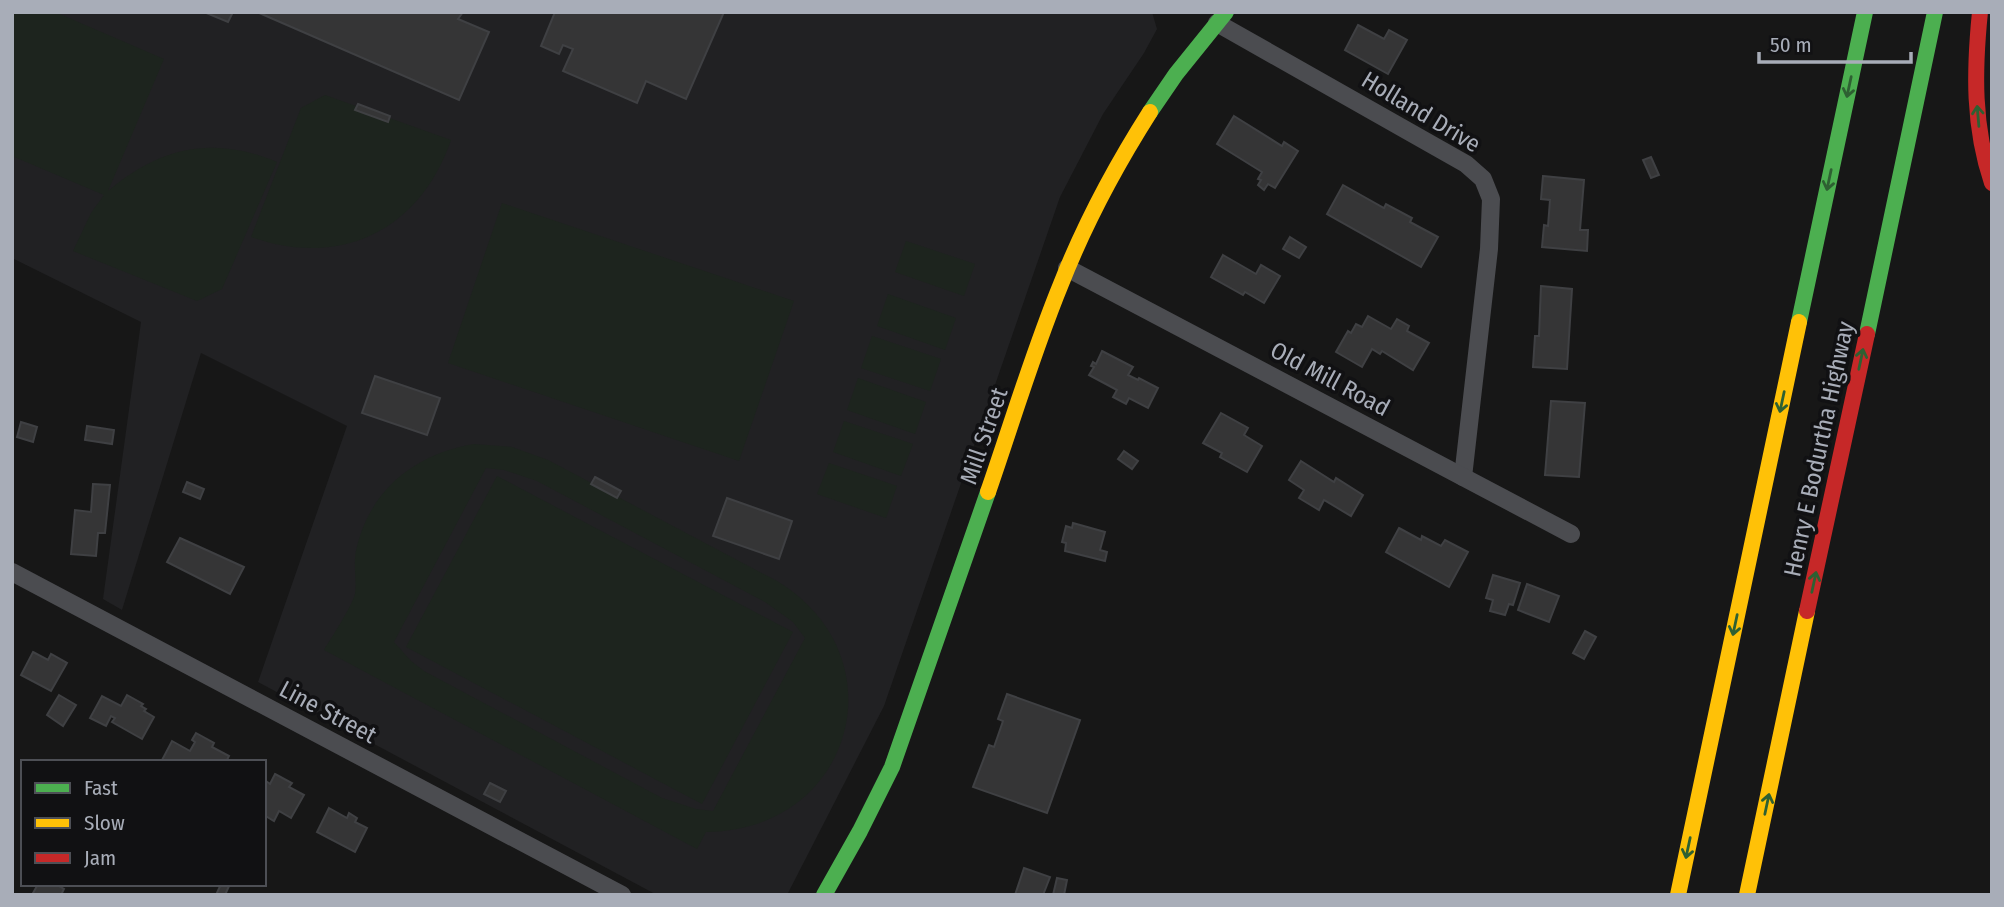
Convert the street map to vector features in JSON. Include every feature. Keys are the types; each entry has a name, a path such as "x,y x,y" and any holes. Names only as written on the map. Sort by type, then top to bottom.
{"main road":[{"name":"Henry E Bodurtha Highway","path":"1678,895 1865,12"},
{"name":"Henry E Bodurtha Highway","path":"1747,895 1935,12"},
{"path":"1980,12 1976,52 1977,110 1980,137 1992,183"},
{"name":"Mill Street","path":"824,895 892,767 1067,268 1114,172 1141,125 1216,16"}],"street":[{"name":"Holland Drive","path":"1216,16 1466,164 1483,179 1491,199 1489,249 1463,477"},
{"name":"Old Mill Road","path":"1067,268 1571,534"},
{"name":"Line Street","path":"12,572 622,895"}],"shaded area":[{"path":"12,12 1152,12 1157,29 1103,114 1060,197 884,706 787,895 657,895 258,682 347,426 201,353 122,610 103,599 141,322 12,258"},
{"path":"12,12 55,12 164,59 108,191 147,164 188,150 231,149 277,162 222,289 197,301 73,251 91,213 104,195 12,156"},
{"path":"325,95 451,140 437,171 419,198 398,219 373,234 346,244 316,248 284,246 251,237 301,108"},
{"path":"502,203 794,301 739,461 448,363"},
{"path":"906,241 975,264 964,296 895,272"},
{"path":"888,294 956,318 945,350 877,326"},
{"path":"872,336 941,359 930,391 861,368"},
{"path":"858,378 926,402 915,434 847,410"},
{"path":"844,421 913,444 901,476 833,452"},
{"path":"474,444 512,447 548,460 777,581 816,614 839,652 848,694 844,735 826,772 797,803 756,824 706,832 697,849 324,650 355,594 356,551 362,529 372,510 383,493 398,478 432,456","holes":["486,468 504,470 537,481 765,602 793,622 805,638 713,811 696,809 662,798 424,671 394,642"]},
{"path":"829,463 897,486 886,518 817,494"},
{"path":"497,476 793,632 702,804 406,647"}],"building":[{"path":"204,12 233,12 228,22"},
{"path":"257,12 463,12 458,19 489,32 459,100"},
{"path":"555,12 724,12 686,99 646,81 637,103 563,71 573,49 563,45 559,54 541,46"},
{"path":"1358,25 1384,39 1389,30 1407,40 1388,74 1345,50"},
{"path":"358,104 390,116 388,122 355,110"},
{"path":"1234,116 1282,146 1284,142 1298,151 1275,188 1268,184 1264,190 1258,185 1262,172 1217,144"},
{"path":"1651,157 1659,175 1651,178 1643,160"},
{"path":"1543,176 1584,180 1580,230 1588,230 1587,251 1542,247 1544,225 1548,226 1550,200 1541,199"},
{"path":"1343,185 1384,208 1386,204 1412,218 1410,222 1438,237 1421,267 1327,214"},
{"path":"1290,237 1306,247 1299,258 1283,249"},
{"path":"1223,255 1256,274 1261,265 1280,276 1264,303 1211,277"},
{"path":"1541,286 1572,289 1567,369 1533,367 1535,336 1539,336"},
{"path":"1368,316 1391,329 1397,319 1409,326 1407,331 1429,343 1413,370 1382,351 1380,354 1372,349 1362,367 1336,352 1348,331 1351,333 1356,324 1362,327"},
{"path":"1102,351 1133,367 1128,375 1158,388 1148,408 1129,398 1126,404 1113,397 1117,390 1089,375 1094,367 1091,366 1093,362 1096,364"},
{"path":"375,376 440,398 427,435 362,413"},
{"path":"1551,401 1585,403 1579,477 1545,475"},
{"path":"1221,413 1248,428 1244,435 1262,446 1247,472 1220,457 1222,453 1203,443"},
{"path":"21,422 37,427 33,442 17,437"},
{"path":"87,426 114,430 112,444 85,440"},
{"path":"1124,451 1138,461 1132,469 1118,459"},
{"path":"1301,461 1334,482 1336,478 1363,495 1351,516 1324,500 1319,510 1299,498 1304,490 1289,480"},
{"path":"595,477 621,491 617,498 591,484"},
{"path":"187,482 204,489 200,499 183,492"},
{"path":"93,484 110,485 105,533 98,533 96,556 71,554 75,510 91,512"},
{"path":"727,498 792,521 779,559 713,536"},
{"path":"1073,523 1105,532 1100,550 1107,552 1105,561 1065,551 1066,543 1062,542 1066,526 1072,528"},
{"path":"1399,528 1421,540 1422,536 1441,546 1445,540 1468,552 1449,587 1386,552"},
{"path":"180,538 244,567 230,594 167,562"},
{"path":"1493,575 1520,583 1513,605 1509,604 1505,615 1490,611 1493,600 1486,598"},
{"path":"1527,584 1559,596 1549,622 1518,610"},
{"path":"1585,631 1596,637 1584,659 1573,653"},
{"path":"33,652 48,660 51,654 67,663 51,691 21,675"},
{"path":"1007,694 1080,720 1047,813 973,787 989,745 994,747 1003,721 998,719"},
{"path":"59,695 76,705 63,726 47,715"},
{"path":"127,695 143,704 141,706 146,709 144,711 154,717 142,739 112,722 115,718 111,716 106,726 90,718 102,696 121,706"},
{"path":"196,733 214,743 212,747 229,756 227,760 162,760 172,741 190,751 195,742 192,740"},
{"path":"275,774 292,783 289,787 304,795 291,818 279,811 274,821 266,816 266,781 270,784"},
{"path":"490,783 506,791 500,802 484,794"},
{"path":"329,808 347,818 349,813 357,818 355,822 367,828 355,852 317,832"},
{"path":"1024,868 1050,877 1043,895 1015,895"},
{"path":"1057,878 1067,880 1064,895 1053,895"},
{"path":"37,886 59,886 64,889 61,895 32,895"},
{"path":"220,886 229,886 225,895 216,895"}],"traffic: fast":[{"path":"1150,112 1176,74 1226,12"},
{"path":"1799,322 1865,12"},
{"path":"1867,334 1935,12"},
{"path":"824,895 892,767 988,492"}],"traffic: slow":[{"path":"988,492 1041,335 1070,261 1101,196 1150,112"},
{"path":"1678,895 1799,322"},
{"path":"1747,895 1807,611"}],"traffic: jam":[{"path":"1980,12 1977,56 1978,120 1992,183"},
{"path":"1807,611 1867,334"}]}
